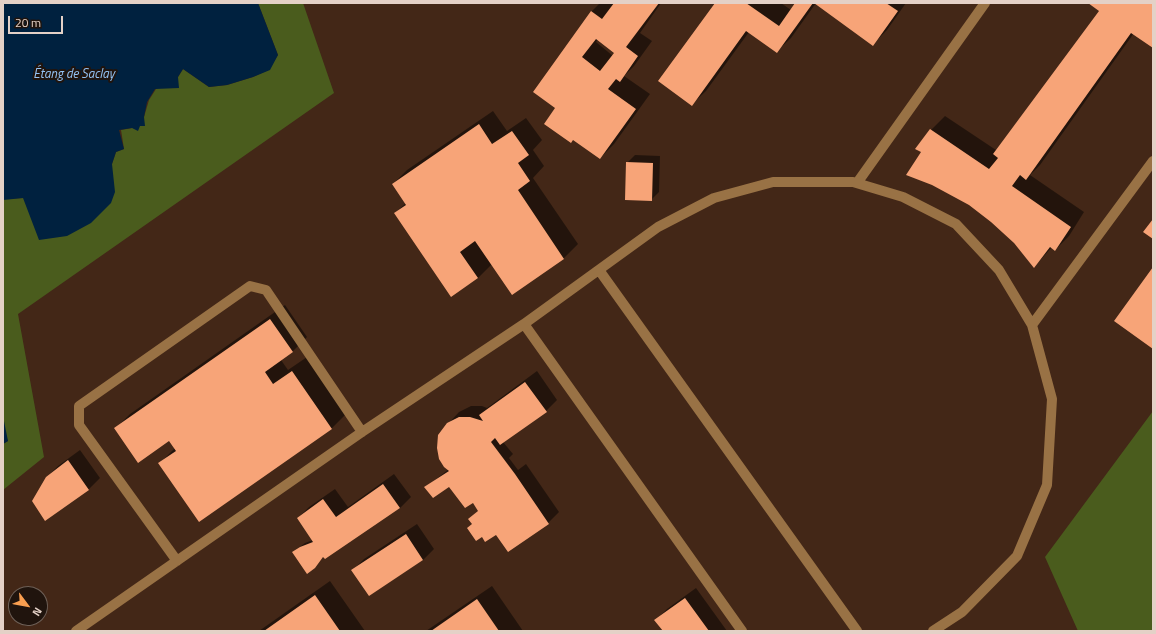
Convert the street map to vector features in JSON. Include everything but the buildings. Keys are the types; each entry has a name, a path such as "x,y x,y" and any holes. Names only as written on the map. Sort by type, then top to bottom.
{"lane":[{"path":"857,183 985,3"},
{"path":"1032,325 1153,161"},
{"path":"76,631 362,432 524,324 658,227 714,198 773,182 852,182 903,197 956,224 999,270 1032,325 1052,399 1047,485 1017,556 962,612 933,631"},
{"path":"599,270 857,631"},
{"path":"177,561 79,425 79,406 250,286 266,290 362,432"},
{"path":"524,324 742,631"}],"green space":[{"path":"258,3 303,3 334,93 18,314 44,457 3,490 3,444 8,441 3,430 3,199 23,198 112,164 116,152 124,149 121,130 132,128 144,117 149,100 156,89 178,77 183,69 209,87 227,85 253,77 268,70 278,55"},
{"path":"1153,411 1153,631 1078,631 1045,557"}],"water":[{"name":"Étang de Saclay","path":"3,3 258,3 278,55 270,70 227,85 209,87 183,69 178,77 179,88 155,89 147,102 144,117 145,126 140,126 138,131 132,128 119,130 124,149 116,152 112,164 115,192 111,203 91,223 67,236 39,240 23,198 3,200"},
{"path":"3,416 8,441 3,444"}]}
